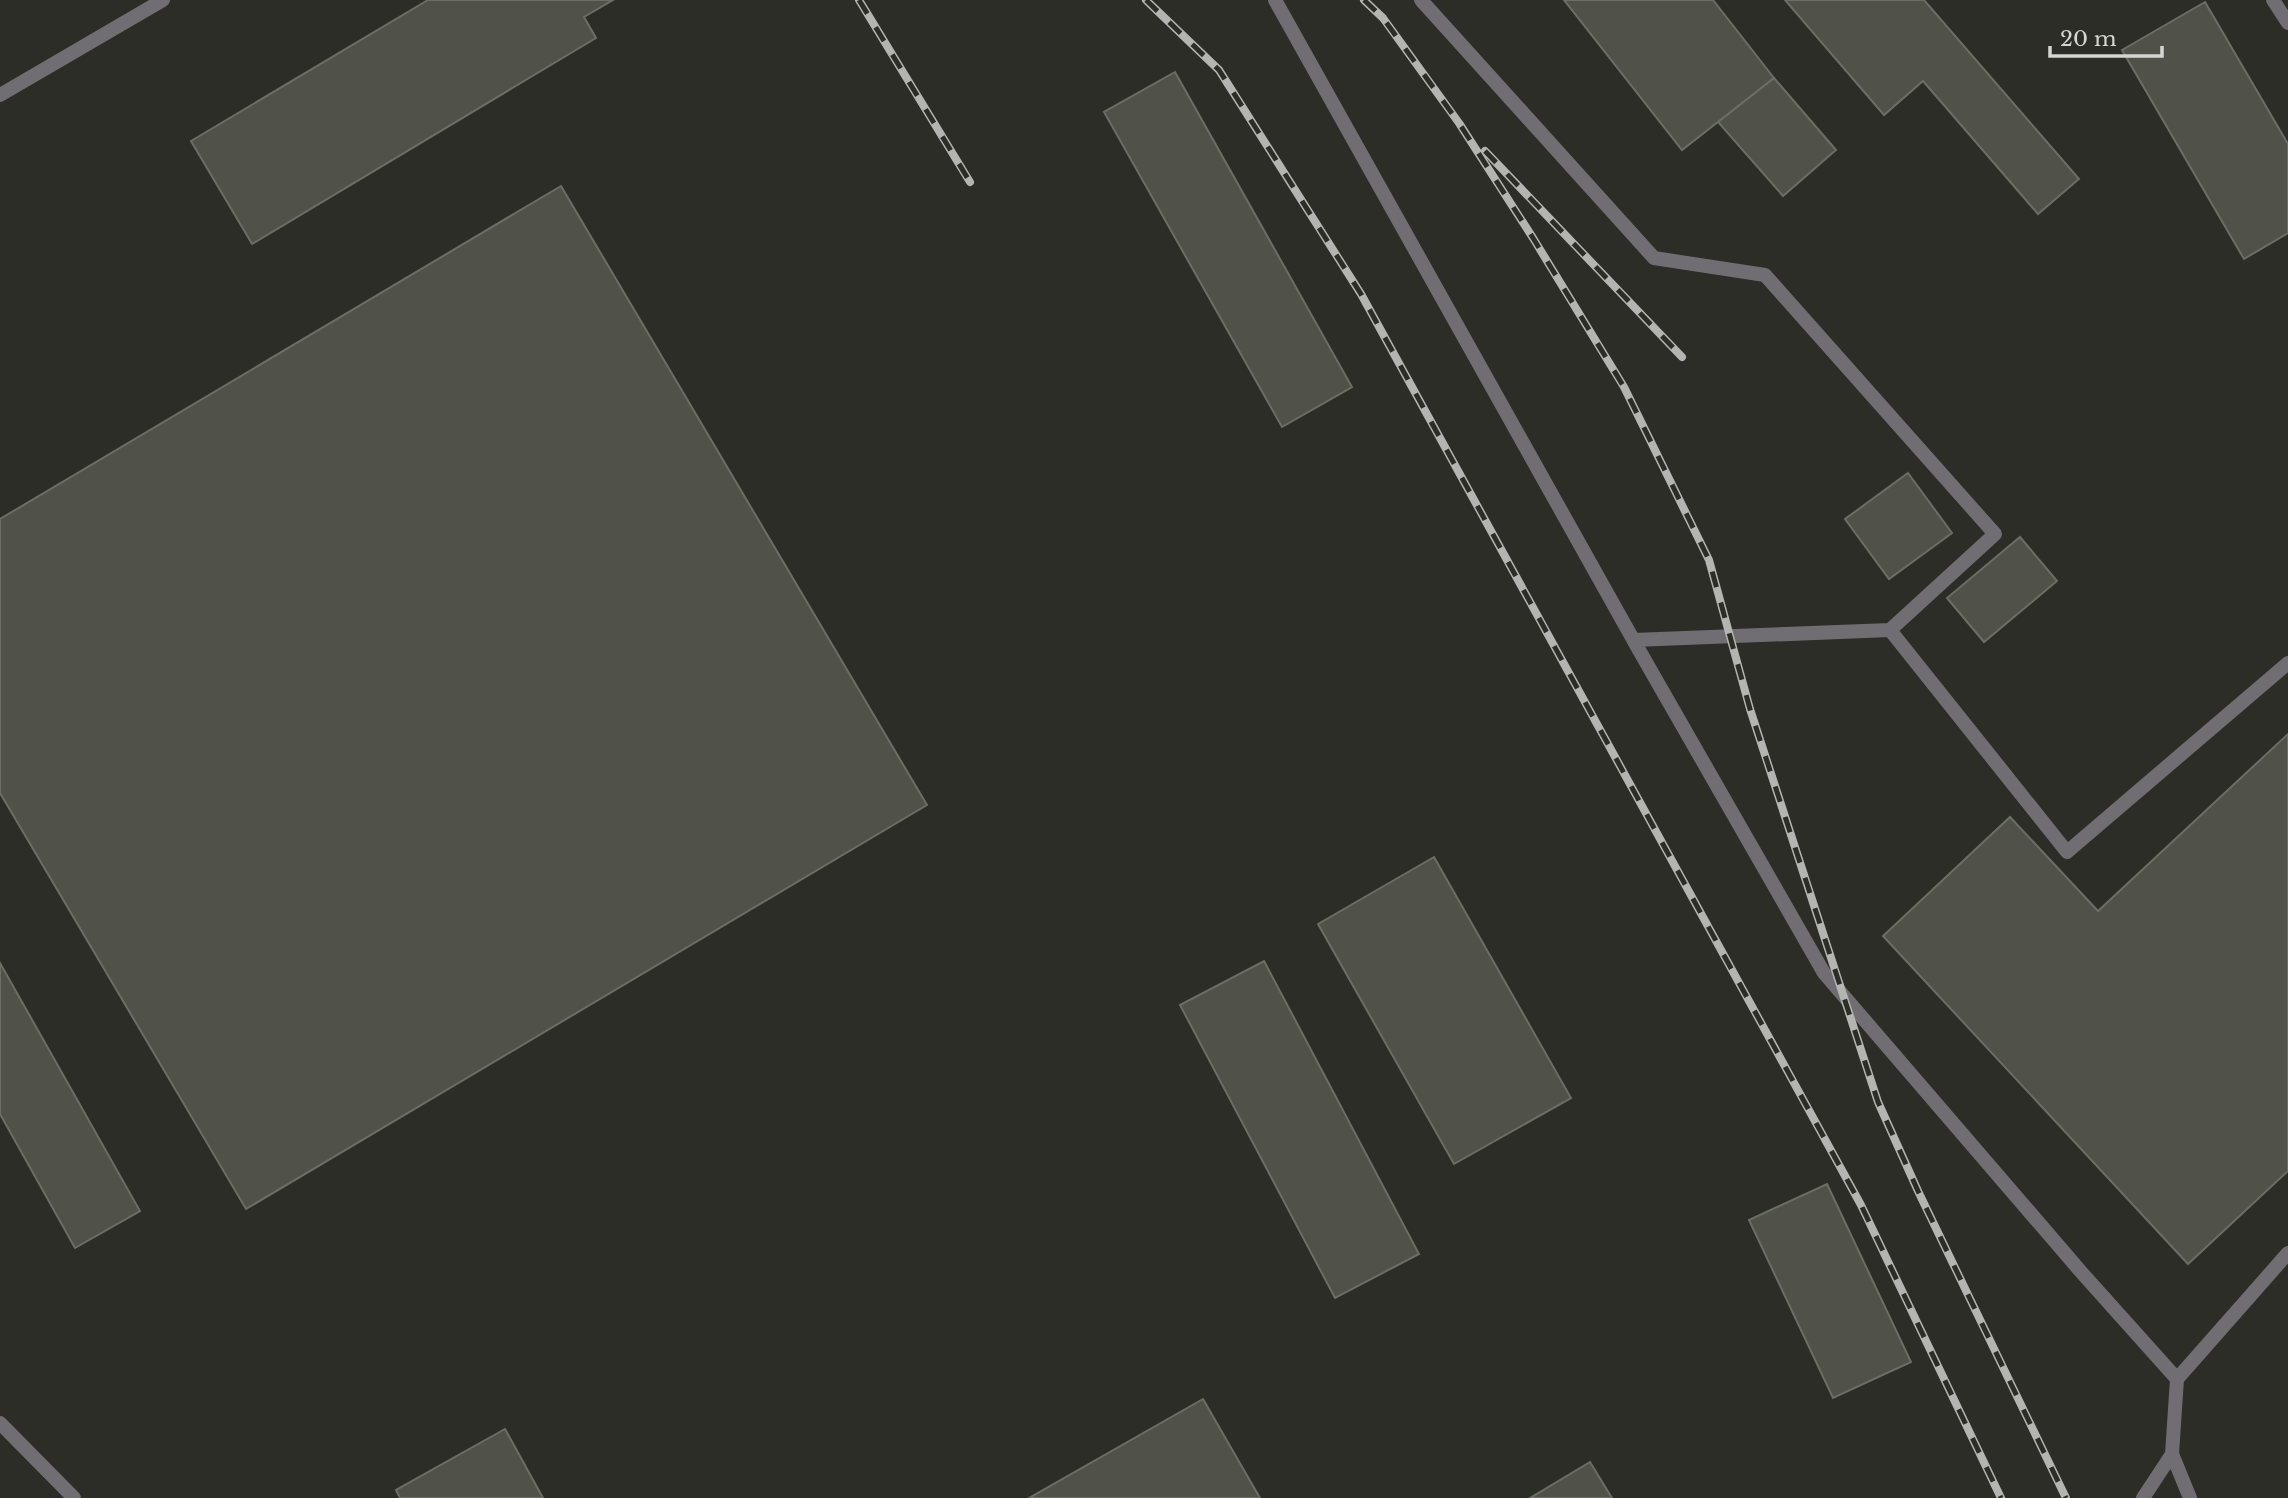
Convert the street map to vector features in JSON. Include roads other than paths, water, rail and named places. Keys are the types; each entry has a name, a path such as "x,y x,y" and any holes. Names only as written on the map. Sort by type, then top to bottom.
{"street":[{"path":"0,95 163,0"},
{"path":"1275,0 1824,973 2082,1273 2177,1379"},
{"path":"1421,0 1654,258 1765,275 1995,534 1890,630 1634,640"},
{"path":"2273,0 2288,23"},
{"path":"1890,630 2067,852 2288,663"},
{"path":"2190,1498 2172,1454 2177,1379 2288,1253"},
{"path":"0,1423 74,1498"},
{"path":"2143,1498 2172,1454"}],"railway":[{"path":"859,0 970,182"},
{"path":"1146,0 1219,70 1361,294 1861,1205 2001,1498"},
{"path":"1364,0 1383,18 1459,123 1533,238 1624,387 1709,560 1750,709 1878,1102 2066,1498"},
{"path":"1485,151 1682,357"}]}
